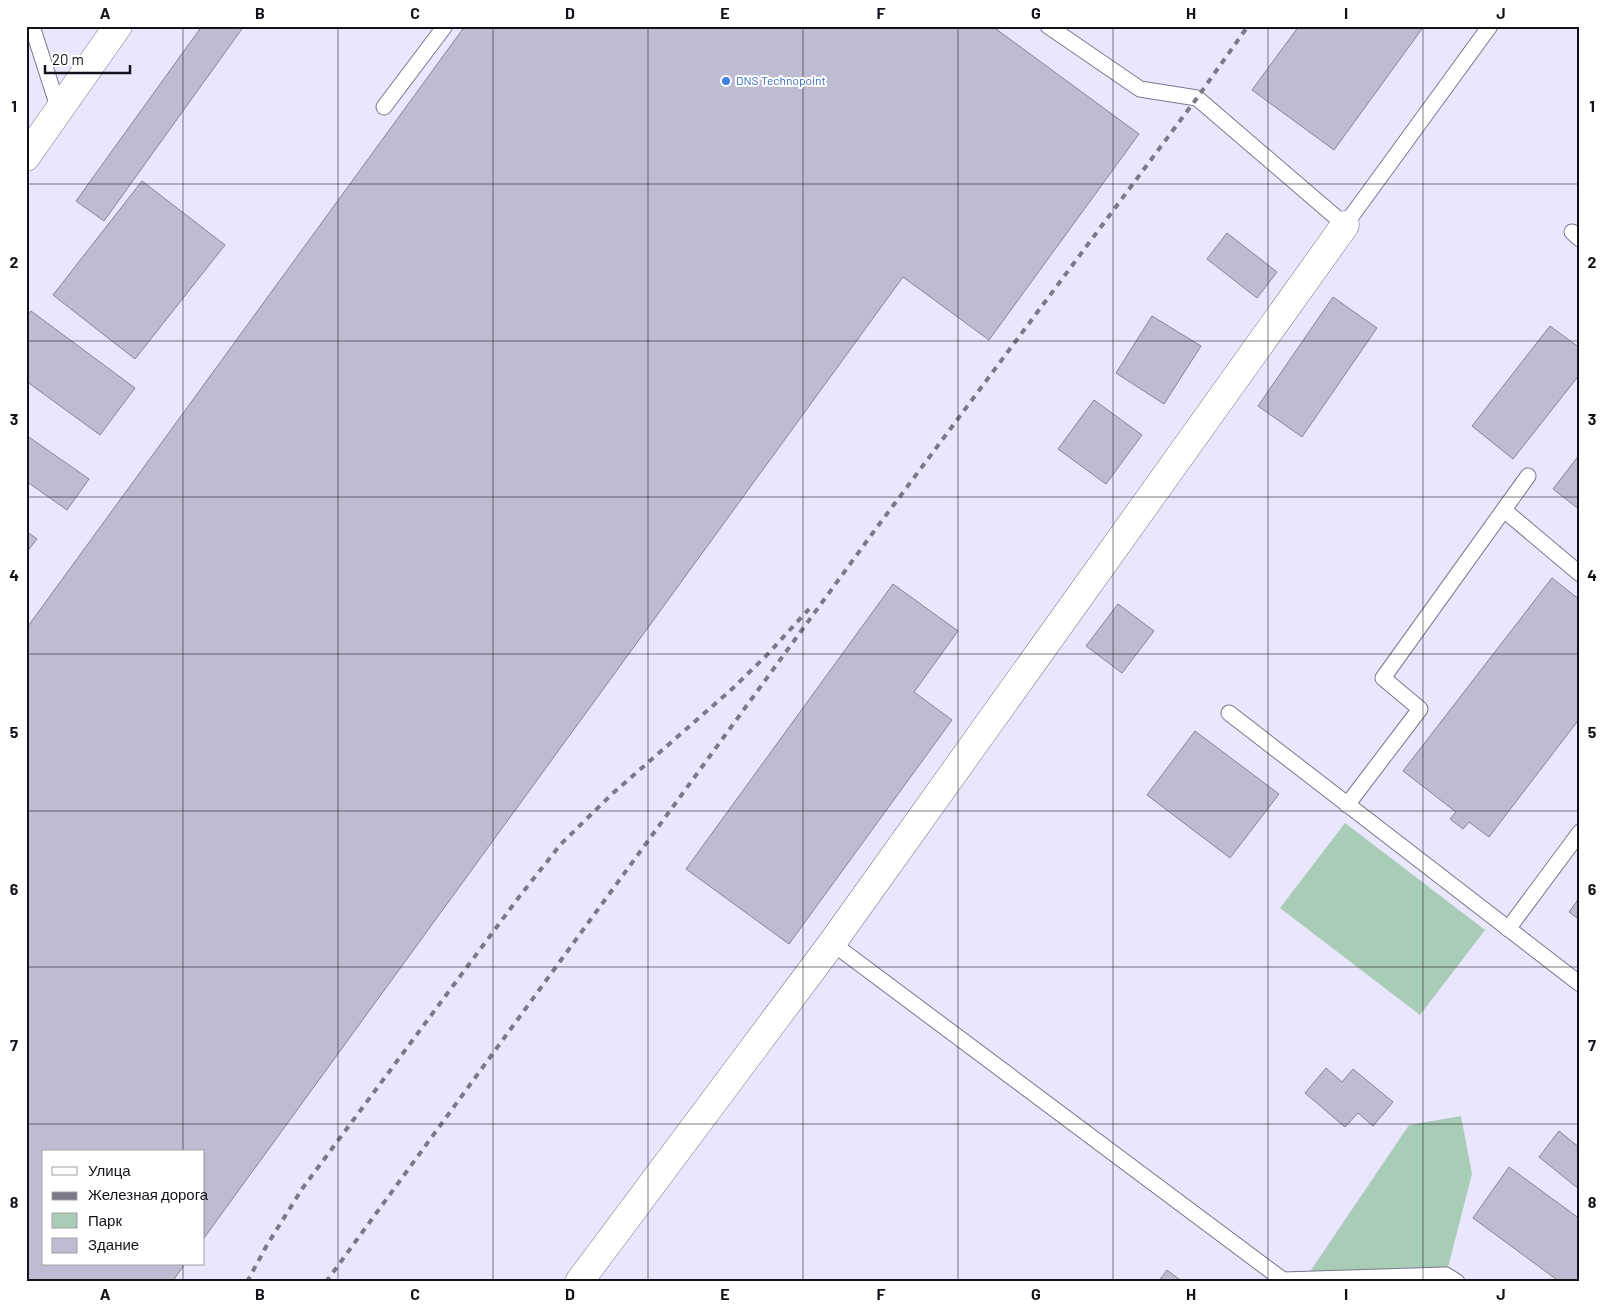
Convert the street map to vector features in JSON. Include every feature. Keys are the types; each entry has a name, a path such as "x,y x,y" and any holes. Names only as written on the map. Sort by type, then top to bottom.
{"street":[{"path":"26,156 118,26"},
{"path":"579,1282 832,943 1344,226"}],"lane":[{"path":"32,26 59,110"},
{"path":"384,107 445,26"},
{"path":"1048,26 1140,89 1197,98 1344,226 1490,26"},
{"path":"1347,804 1420,709 1383,678 1528,476"},
{"path":"1504,510 1580,574"},
{"path":"1229,714 1580,984"},
{"path":"1508,929 1580,832"},
{"path":"832,943 1283,1281 1446,1275 1457,1282"}],"green space":[{"path":"1345,823 1485,930 1420,1015 1280,908"},
{"path":"1461,1116 1472,1174 1446,1275 1303,1282 1409,1125"}],"building":[{"path":"202,26 244,26 104,221 76,201"},
{"path":"465,26 992,26 1139,134 989,340 903,277 205,1237 205,1150 42,1150 42,1266 184,1266 172,1282 26,1282 26,629"},
{"path":"1299,26 1424,26 1334,150 1252,90"},
{"path":"142,181 225,245 135,359 53,295"},
{"path":"1227,233 1277,272 1257,298 1207,259"},
{"path":"1333,297 1377,328 1302,437 1258,406"},
{"path":"31,311 135,388 100,435 26,381 26,318"},
{"path":"1152,316 1201,346 1164,404 1116,373"},
{"path":"1550,326 1580,348 1580,374 1513,459 1472,426"},
{"path":"1094,400 1142,435 1106,484 1058,449"},
{"path":"26,435 89,479 67,510 26,481"},
{"path":"1580,454 1580,510 1553,489"},
{"path":"26,531 37,539 26,553"},
{"path":"1552,578 1580,600 1580,718 1489,837 1469,822 1463,829 1450,819 1456,812 1403,771"},
{"path":"893,584 958,631 914,692 952,720 789,944 686,869"},
{"path":"1118,604 1154,631 1122,673 1086,646"},
{"path":"1195,731 1279,794 1230,858 1147,795"},
{"path":"1580,897 1580,920 1569,912"},
{"path":"1326,1068 1342,1082 1353,1069 1393,1102 1373,1126 1358,1113 1345,1127 1305,1093"},
{"path":"1559,1131 1580,1148 1580,1190 1539,1157"},
{"path":"1509,1167 1580,1219 1580,1282 1560,1282 1473,1218"},
{"path":"1167,1270 1183,1282 1158,1282"}],"railway":[{"path":"326,1282 872,534 1197,98 1248,26"},
{"path":"247,1282 267,1245 302,1189 519,897 561,844 612,794 732,689 766,656 809,609"}],"place":[{"name":"DNS Technopoint","path":"726,81"}]}
